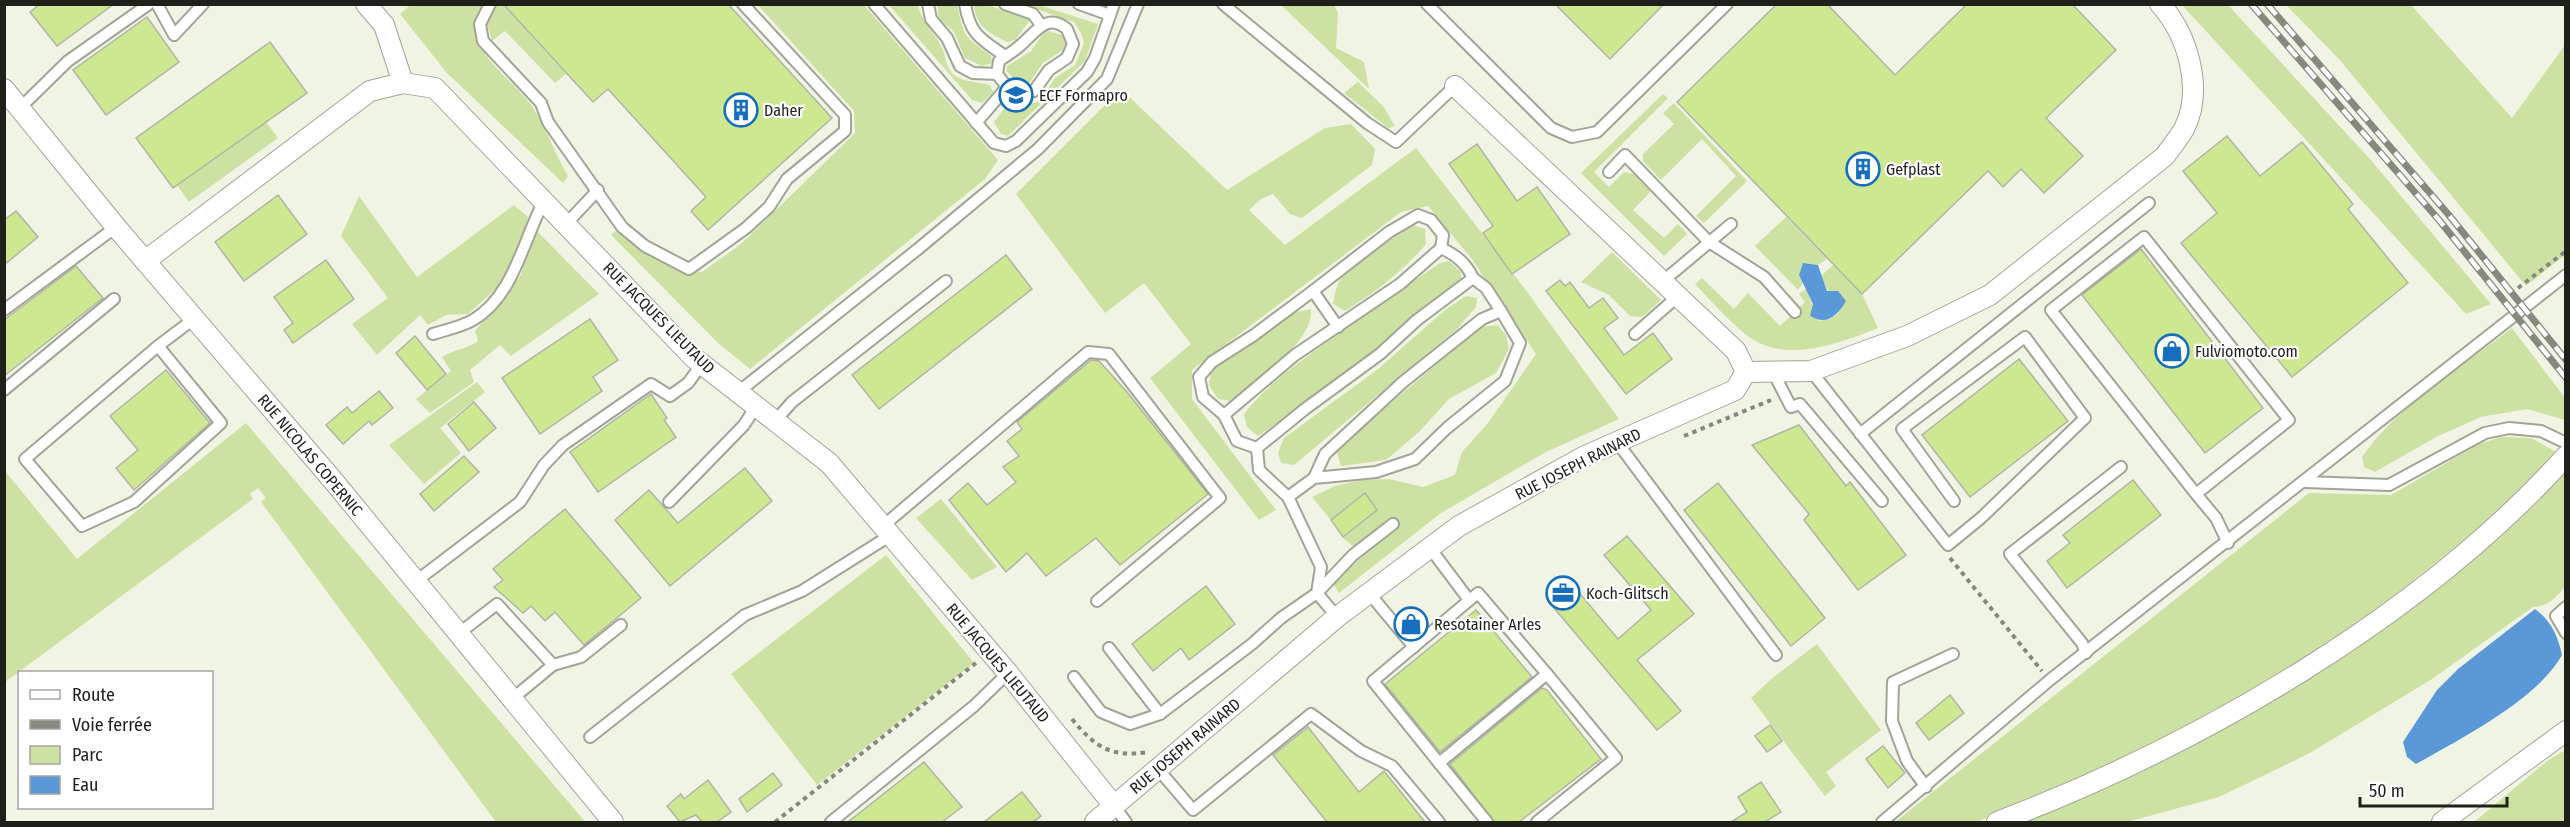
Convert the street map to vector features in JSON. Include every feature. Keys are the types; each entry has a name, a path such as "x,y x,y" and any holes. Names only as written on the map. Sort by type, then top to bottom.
{"street":[{"path":"366,4 384,25 403,83"},
{"path":"1455,86 1736,351 1746,372 1811,371 1907,336 1990,295 2165,156 2184,128 2193,100 2192,73 2185,49 2160,4"},
{"name":"RUE JACQUES LIEUTAUD","path":"145,261 370,91 403,83 435,87 702,364 829,463 1008,673 1114,806"},
{"name":"RUE NICOLAS COPERNIC","path":"4,89 116,227 195,318 614,822"},
{"name":"RUE JOSEPH RAINARD","path":"1095,822 1337,617 1459,526 1583,457 1735,390 1746,372"},
{"path":"1997,822 2142,760 2250,703 2350,638 2412,593 2478,540 2539,485 2565,456"},
{"path":"2442,822 2565,731"}],"lane":[{"path":"20,108 68,61 149,4"},
{"path":"157,4 174,35 203,4"},
{"path":"490,4 480,24 483,41 541,103 548,122 622,227 645,246 689,269 746,228 769,207 788,179 845,131 845,115 743,4"},
{"path":"874,4 994,143 1006,146 1016,141 1087,72 1112,10 1079,4"},
{"path":"927,4 931,19 947,38 960,66 973,73 997,74"},
{"path":"965,4 969,27 1005,56"},
{"path":"1005,4 1033,15 1041,25"},
{"path":"737,393 918,249 1038,149 1107,79 1138,4"},
{"path":"1223,4 1367,123 1396,142 1455,86"},
{"path":"1427,4 1551,128 1572,137 1597,132 1727,4"},
{"path":"1051,22 1068,29 1072,37 1071,53 1049,70 1034,91 1021,93 1007,87 997,74 997,64 1005,56 1021,46 1041,25 1051,22"},
{"path":"976,123 1007,87"},
{"path":"1609,172 1625,155 1709,242 1764,277 1795,312"},
{"path":"566,224 598,190"},
{"path":"433,334 473,320 492,301 516,272 531,224 544,201"},
{"path":"1860,434 2150,203"},
{"path":"1224,415 1295,355 1338,327 1369,302 1400,284 1441,248 1443,235 1431,220 1418,215 1389,232 1254,335 1212,362 1199,377 1203,397 1224,415 1237,441 1257,448"},
{"path":"1662,282 1731,224"},
{"path":"4,310 116,227"},
{"path":"2196,494 2289,420 2144,237 2051,310 2196,494 2216,518 2228,543"},
{"path":"1314,478 1376,471 1415,459 1447,428 1505,381 1520,344 1486,288 1473,278 1455,255 1441,248"},
{"path":"1882,822 2086,652 2228,543 2565,275"},
{"path":"1257,448 1305,409 1380,354 1417,320 1473,278"},
{"path":"776,421 792,402 946,281"},
{"path":"1313,291 1338,327"},
{"path":"1635,334 1677,297"},
{"path":"4,390 114,299"},
{"path":"1288,497 1314,478 1325,454 1386,397 1482,319 1501,311"},
{"path":"158,346 221,423 134,502 82,526 25,459 158,346 195,318"},
{"path":"1811,371 1948,545 1981,518 2085,418 2025,338 1902,429 1954,501"},
{"path":"590,737 745,615 802,591 887,531 1088,352 1109,354 1220,498 1097,601"},
{"path":"415,582 520,502 543,465 563,444 651,384 670,396 688,383 702,364"},
{"path":"1773,372 1791,407 1800,404 1882,501"},
{"path":"669,502 744,425 756,406"},
{"path":"2305,482 2389,485 2485,433 2509,428 2541,431 2565,444"},
{"path":"1617,442 1776,655"},
{"path":"1257,448 1259,470 1288,497 1321,567 1317,593 1337,617"},
{"path":"2086,652 2010,554 2121,467"},
{"path":"1074,677 1101,712 1130,724 1161,714 1252,644 1281,618 1317,593 1353,555 1393,524"},
{"path":"1430,548 1468,600"},
{"path":"1369,593 1414,647"},
{"path":"1487,822 1373,681 1478,593 1616,758 1537,822"},
{"path":"458,634 497,604 553,665"},
{"path":"2565,606 2556,616 2565,633"},
{"path":"512,699 553,665 581,657 621,625"},
{"path":"1109,648 1161,714"},
{"path":"1926,787 1907,761 1892,722 1893,682 1953,654"},
{"path":"831,822 974,706 1008,673"},
{"path":"1439,763 1548,674"},
{"path":"1158,769 1193,810 1311,714 1361,751 1392,766 1439,822"},
{"path":"1114,806 1126,822"}],"path":[{"path":"2518,288 2565,251"},
{"path":"775,822 981,660"}],"green space":[{"path":"410,5 483,5 475,21 476,34 481,46 488,58 534,109 568,176 563,183 447,73 400,14"},
{"path":"494,5 503,5 566,74 555,83 505,31 492,41 487,23"},
{"path":"758,5 864,5 998,160 985,179 750,369 718,343 611,235 615,231 673,268 702,272 741,244 855,133 854,111"},
{"path":"889,5 918,5 922,17 943,50 951,72 961,79 990,85 993,92 982,103 972,100"},
{"path":"937,5 957,5 966,35 991,56 992,63 982,66 965,58 954,32 939,18"},
{"path":"974,5 987,5 1031,19 1015,40 1007,42 984,28 977,19"},
{"path":"1025,5 1039,5 1098,24 1085,61 1008,136 1001,134 994,122 1010,101 1035,103 1043,96 1055,78 1075,65 1084,43 1074,22"},
{"path":"1281,5 1334,5 1338,13 1336,48 1364,62 1369,89"},
{"path":"2182,5 2228,5 2370,159 2491,304 2466,314"},
{"path":"2286,5 2411,5 2512,118 2565,45 2565,255 2526,286 2339,59"},
{"path":"1048,31 1062,35 1066,42 1063,50 1043,63 1028,85 1021,85 1007,72 1007,66 1031,51 1042,35"},
{"path":"1358,82 1383,106 1395,126 1388,128 1344,93"},
{"path":"1121,89 1227,190 1325,128 1351,124 1375,149 1372,165 1302,218 1290,214 1273,194 1261,199 1249,210 1285,245 1416,148 1525,289 1619,419 1546,452 1441,513 1339,593 1333,584 1364,555 1343,538 1377,510 1364,494 1331,520 1312,497 1335,486 1361,480 1389,479 1423,487 1455,475 1462,452 1488,423 1536,354 1471,258 1428,206 1401,212 1192,370 1192,399 1276,510 1259,520 1150,378 1191,344 1144,283 1105,313 1016,194"},
{"path":"1663,94 1668,98 1594,172 1609,187 1624,172 1635,174 1651,191 1633,210 1664,238 1678,224 1687,234 1664,256 1581,173"},
{"path":"1674,103 1747,181 1704,223 1696,216 1736,176 1702,139 1661,180 1643,161 1643,154 1674,124 1663,113"},
{"path":"266,122 278,138 189,202 177,185"},
{"path":"359,196 417,277 514,205 528,217 514,264 505,281 468,314 446,315 428,325 420,315 377,355 352,324 388,298 341,236"},
{"path":"1786,217 1827,259 1818,265 1803,263 1799,275 1803,283 1798,290 1755,246"},
{"path":"1412,225 1425,229 1426,244 1408,263 1345,311 1333,304 1338,283 1347,270 1395,234"},
{"path":"533,227 599,294 511,356 500,345 470,370 474,382 430,413 416,399 451,371 442,357 478,341 475,331 521,275"},
{"path":"1612,252 1661,300 1642,317 1630,316 1609,295 1581,282"},
{"path":"1449,261 1461,272 1462,284 1370,358 1258,436 1247,427 1244,414 1279,378 1440,263"},
{"path":"1833,265 1862,294 1878,328 1846,340 1811,349 1776,348 1760,343 1738,328 1695,284 1702,278 1734,309 1748,293 1780,326 1805,302 1799,294 1806,289 1819,321 1830,319 1839,313 1821,276"},
{"path":"1466,296 1477,298 1476,307 1458,328 1294,465 1281,463 1278,453 1284,438 1378,369 1445,310"},
{"path":"1311,309 1309,322 1303,335 1281,360 1231,401 1218,399 1209,385 1211,371 1272,330 1291,313"},
{"path":"1498,325 1506,335 1509,349 1496,373 1449,399 1419,432 1386,460 1341,466 1336,449 1481,327"},
{"path":"2512,328 2565,398 2565,420 2527,409 2481,417 2436,437 2375,472 2364,467 2362,457 2394,420 2432,387"},
{"path":"477,382 485,392 440,428 461,453 424,484 389,445"},
{"path":"246,423 585,822 496,822 261,502 266,498 258,488 250,494 253,499 5,682 5,471 77,559"},
{"path":"2501,437 2531,438 2560,454 2472,534 2405,587 2350,628 2246,695 2138,751 1977,822 1895,822 2309,493 2391,495 2477,445"},
{"path":"2565,468 2565,586 2552,601 2533,607 2432,679 2310,753 2219,797 2127,822 2015,822 2253,709"},
{"path":"941,499 997,567 972,580 916,518"},
{"path":"886,555 974,663 817,785 731,674"},
{"path":"1817,644 1881,730 1826,772 1836,786 1825,796 1751,698 1770,680"},
{"path":"2565,750 2565,822 2474,822 2547,761"}],"water":[{"path":"1803,263 1818,265 1827,291 1838,291 1846,301 1831,318 1822,320 1810,316 1813,304 1799,275"},
{"path":"2535,609 2550,624 2562,655 2551,671 2517,702 2475,730 2416,764 2407,757 2403,742 2437,690 2458,669"}],"building":[{"path":"40,4 114,4 57,46 30,12"},
{"name":"Daher","path":"503,4 728,4 832,118 708,230 691,211 706,197 608,89 593,102"},
{"path":"1555,4 1664,4 1610,59"},
{"path":"1777,4 1827,4 1895,75 1967,4 2072,4 2116,50 2046,118 2083,156 2044,193 2021,169 2003,187 1988,171 1862,294 1677,102"},
{"path":"147,17 179,62 106,115 73,70"},
{"path":"270,42 307,93 173,188 136,138"},
{"path":"2227,136 2260,176 2302,142 2353,204 2348,209 2408,283 2292,377 2181,243 2217,213 2183,171"},
{"path":"1477,144 1517,201 1537,187 1570,234 1512,274 1483,233 1493,226 1449,164"},
{"path":"278,195 307,234 244,281 215,242"},
{"path":"16,211 38,237 4,265 4,220"},
{"name":"Fulviomoto.com","path":"2141,249 2263,408 2205,453 2082,295"},
{"path":"1006,255 1032,289 879,409 852,375"},
{"path":"326,260 354,299 293,343 284,330 293,323 274,297"},
{"path":"76,266 103,298 4,376 4,320"},
{"path":"1560,280 1565,286 1570,282 1589,308 1603,298 1618,318 1604,328 1624,355 1653,333 1672,359 1626,394 1546,291"},
{"path":"590,319 618,360 593,377 602,391 540,434 502,378"},
{"path":"415,336 446,374 427,390 396,353"},
{"path":"2019,359 2068,421 1970,497 1922,435"},
{"path":"1091,360 1099,361 1127,392 1208,494 1120,565 1096,538 1046,576 1027,553 1006,572 949,500 968,483 987,505 1016,482 1003,467 1019,456 1007,441 1022,429 1017,422"},
{"path":"166,370 210,423 134,490 116,468 138,450 110,416"},
{"path":"379,391 393,408 372,425 369,421 343,444 326,425 347,407 352,413"},
{"path":"651,394 667,418 664,420 676,437 598,492 570,452"},
{"path":"474,402 496,428 469,451 448,424"},
{"path":"1799,425 1846,486 1850,482 1906,555 1858,590 1804,520 1809,514 1752,445"},
{"path":"464,456 479,472 434,511 420,494"},
{"path":"745,468 772,501 670,586 615,520 649,490 678,523"},
{"path":"2133,480 2161,515 2067,588 2047,561 2070,543 2063,535"},
{"path":"1718,483 1825,618 1791,646 1684,510"},
{"path":"1365,493 1377,510 1343,537 1331,520"},
{"path":"565,509 641,598 584,645 555,612 545,621 531,606 523,613 494,587 503,580 493,569"},
{"path":"1627,536 1694,614 1637,660 1681,711 1657,730 1549,602 1571,583 1618,639 1651,610 1604,555"},
{"path":"1206,586 1235,624 1189,660 1181,648 1153,671 1132,644"},
{"path":"1476,610 1532,677 1440,752 1385,684"},
{"path":"1542,688 1547,690 1601,759 1519,822 1494,822 1450,764"},
{"path":"1950,695 1964,713 1929,740 1916,723"},
{"path":"1770,725 1782,741 1767,752 1755,736"},
{"path":"1308,727 1359,792 1384,771 1425,822 1327,822 1273,755"},
{"path":"1883,746 1905,773 1888,788 1866,759"},
{"path":"924,762 962,807 942,822 848,822"},
{"path":"773,773 782,785 747,812 739,799"},
{"path":"708,780 731,812 717,822 702,822 696,815 680,822 667,806 681,794 684,799"},
{"path":"1761,782 1781,812 1765,822 1731,822 1747,812 1738,797"},
{"path":"1022,792 1041,816 1033,822 984,822"}],"railway":[{"path":"2251,4 2439,220 2566,378"},
{"path":"2267,4 2448,214 2566,360"}],"place":[{"name":"ECF Formapro","path":"1016,95"},
{"name":"Daher","path":"741,110"},
{"name":"Gefplast","path":"1863,169"},
{"name":"Fulviomoto.com","path":"2172,351"},
{"name":"Koch-Glitsch","path":"1563,593"},
{"name":"Resotainer Arles","path":"1411,624"}]}
